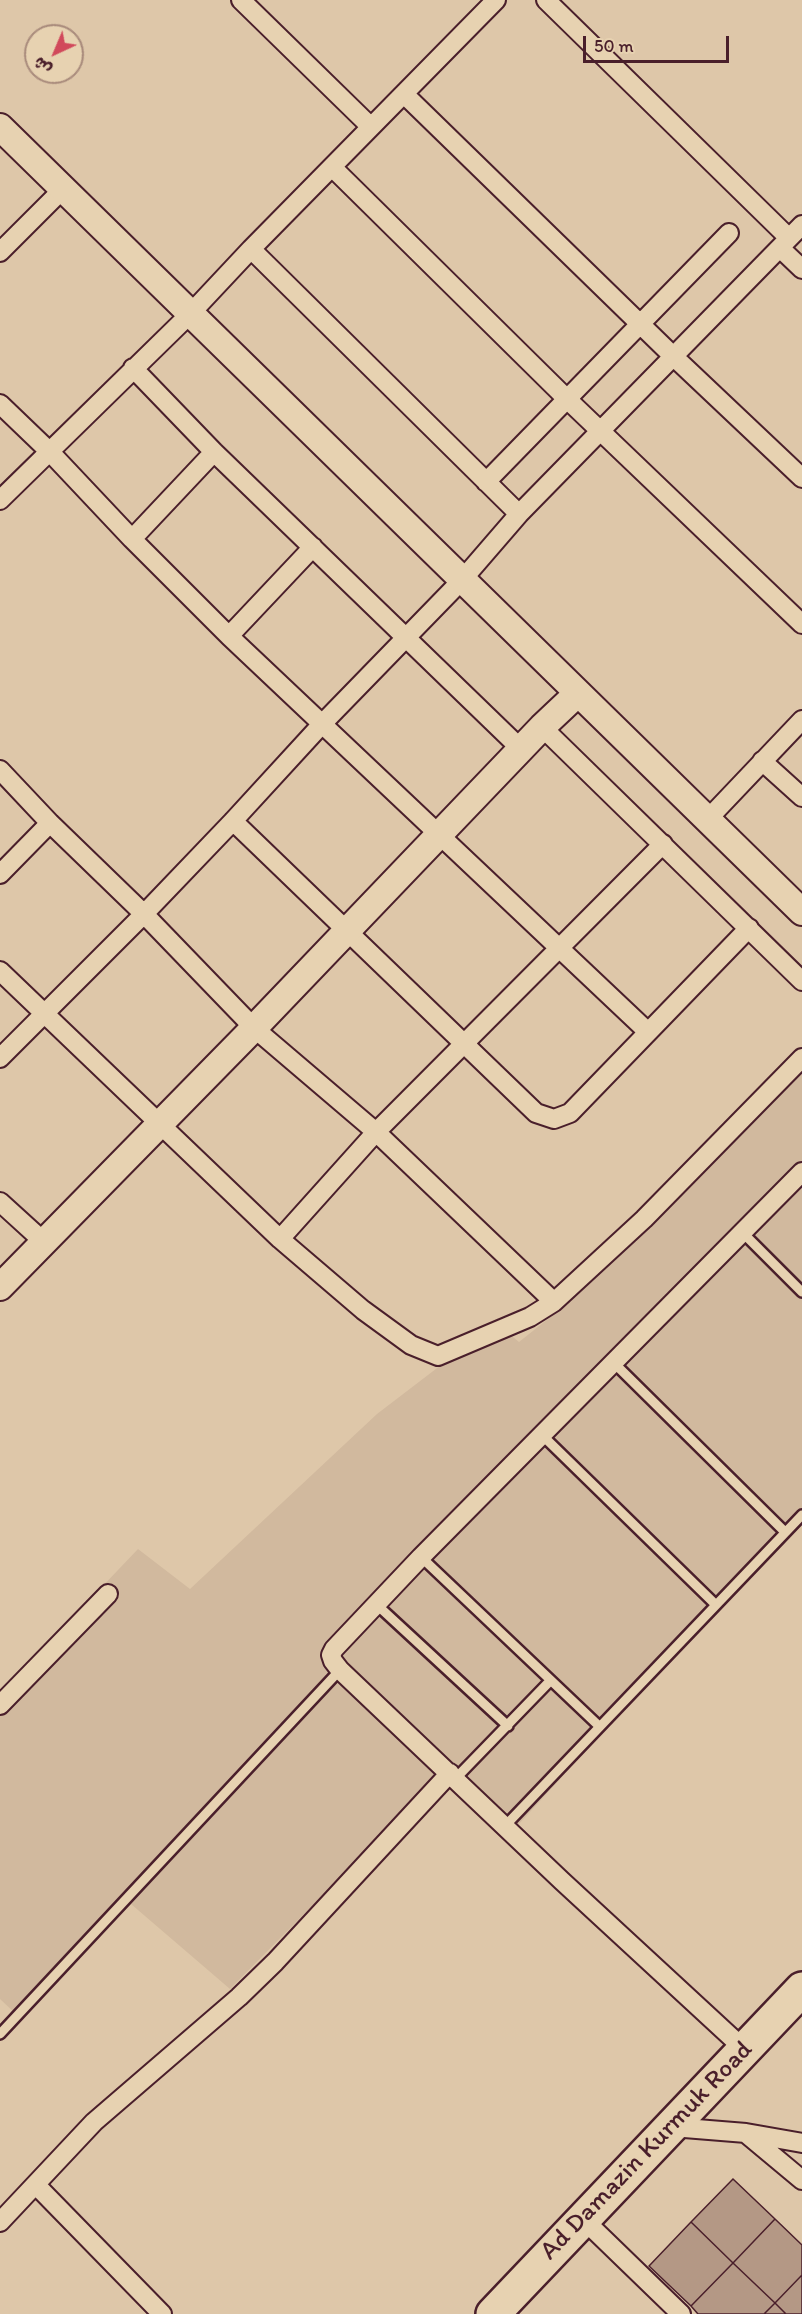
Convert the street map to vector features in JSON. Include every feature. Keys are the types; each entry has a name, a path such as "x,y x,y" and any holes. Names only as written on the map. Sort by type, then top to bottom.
{"highway":[{"name":"Ad Damazin Kurmuk Road","path":"493,2314 802,1989"}],"street":[{"path":"241,0 371,127"},
{"path":"0,500 191,314 251,249 496,0"},
{"path":"546,0 790,237 802,269"},
{"path":"404,94 802,478"},
{"path":"0,127 802,912"},
{"path":"332,167 568,400 802,624"},
{"path":"0,252 63,189"},
{"path":"486,482 729,233"},
{"path":"0,1058 144,914 322,724 462,580 519,514 790,237"},
{"path":"251,249 519,514"},
{"path":"134,368 214,452 521,749"},
{"path":"0,404 50,452 229,636 648,1032"},
{"path":"132,538 214,452"},
{"path":"229,636 313,547"},
{"path":"0,1287 254,1028 542,727 577,694"},
{"path":"707,820 802,720"},
{"path":"542,727 802,981"},
{"path":"762,761 802,797"},
{"path":"0,770 254,1028 376,1132 554,1302"},
{"path":"233,821 536,1113 554,1119 570,1113 749,928"},
{"path":"0,874 50,823"},
{"path":"280,1239 376,1132 663,844"},
{"path":"0,971 280,1239 363,1310 411,1345 438,1356 530,1317 554,1302 644,1219 802,1059"},
{"path":"744,2049 340,1670 331,1657 334,1649 421,1557 802,1173"},
{"path":"0,1202 44,1242"},
{"path":"0,1705 108,1594"},
{"path":"0,2222 94,2122 230,2005 275,1962 453,1776"},
{"path":"672,2127 746,2133 802,2143"},
{"path":"746,2133 802,2180"},
{"path":"36,2184 162,2314"},
{"path":"583,2219 681,2314"}],"lane":[{"path":"742,1232 802,1292"},
{"path":"613,1362 785,1532"},
{"path":"542,1435 715,1604"},
{"path":"505,1826 802,1515"},
{"path":"421,1557 599,1726"},
{"path":"376,1604 508,1726"},
{"path":"0,2034 340,1670"},
{"path":"453,1776 508,1726 550,1681"}],"shaded area":[{"path":"802,1062 802,1525 604,1731 518,1825 452,1764 230,1989 131,1904 16,2014 0,1999 0,1694 138,1549 190,1589 377,1414 496,1323 519,1342 563,1307"}],"building":[{"path":"733,2179 775,2219 733,2263 691,2222"},
{"path":"775,2219 802,2245 802,2275 775,2303 733,2263"},
{"path":"691,2222 733,2263 691,2306 649,2266"},
{"path":"733,2263 775,2303 764,2314 698,2314 691,2306"},
{"path":"802,2275 802,2314 786,2314 775,2303"},
{"path":"775,2303 786,2314 764,2314"}]}
